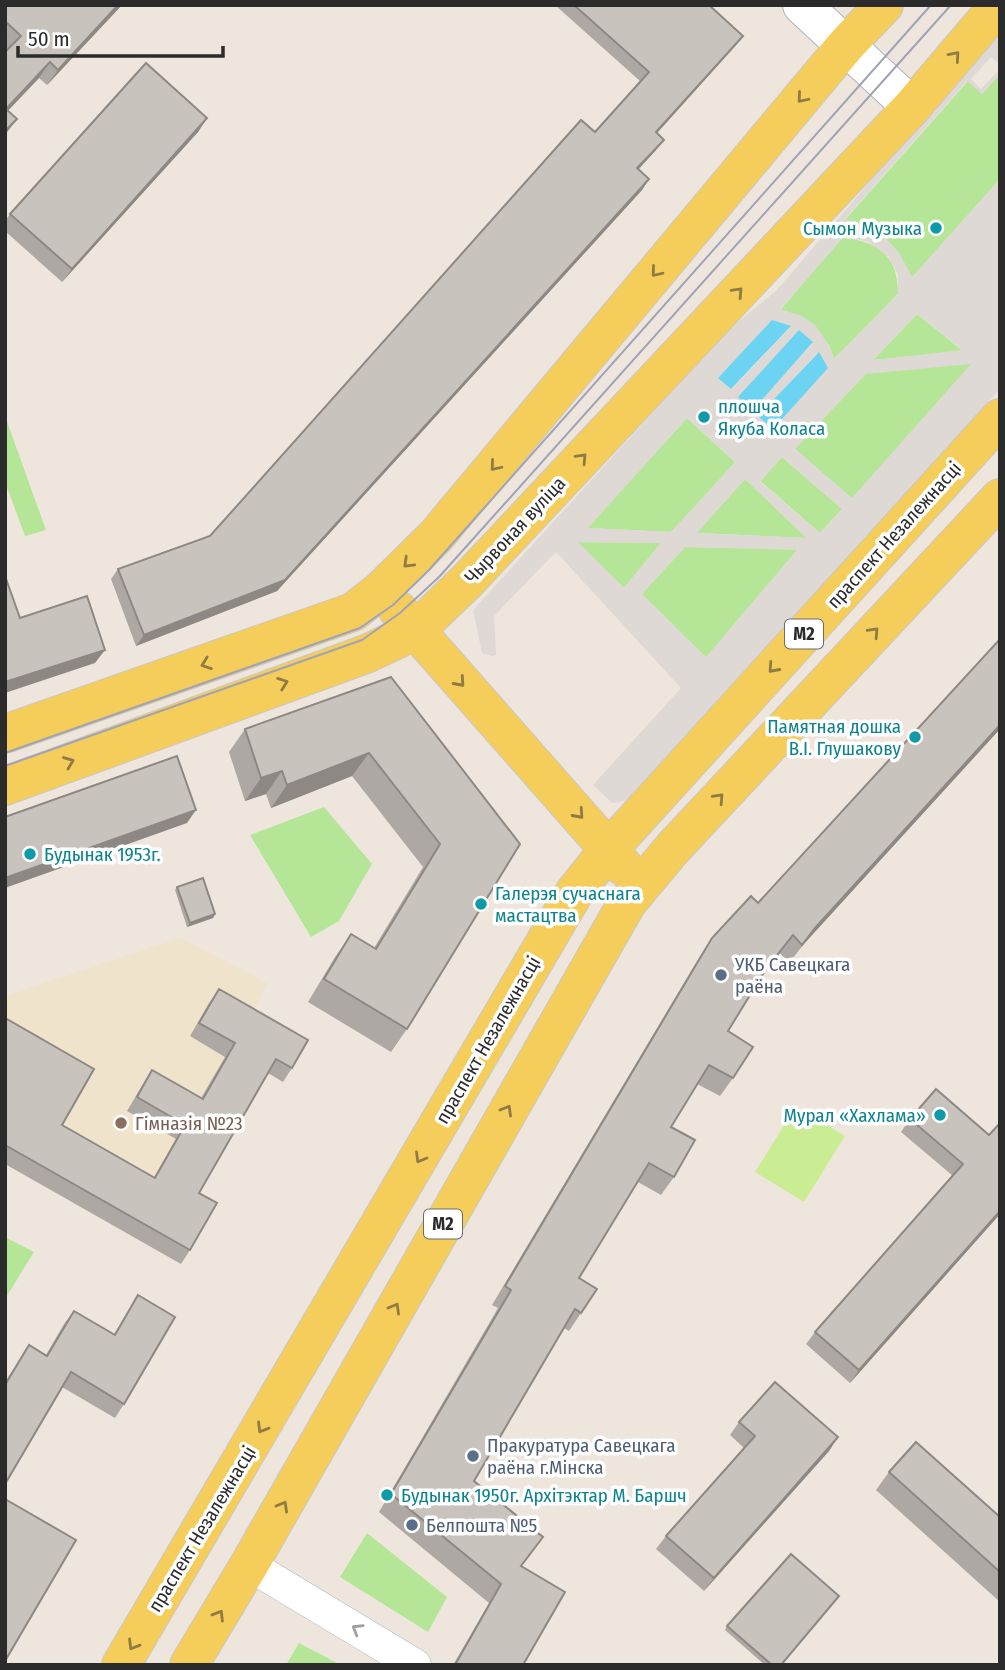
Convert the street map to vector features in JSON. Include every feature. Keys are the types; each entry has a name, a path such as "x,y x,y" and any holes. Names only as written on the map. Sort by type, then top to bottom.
{"main road":[{"path":"802,5 912,107"},
{"path":"5,734 353,612 380,590 436,536 846,46 884,5"},
{"name":"Чырвоная вуліца","path":"5,786 366,654 415,631 467,581 912,107 999,5"},
{"name":"праспект Незалежнасці","path":"121,1665 573,892 1000,418"},
{"name":"М2","path":"189,1665 249,1565 627,903 673,848 1000,498"},
{"path":"380,590 641,886"}],"street":[{"path":"249,1565 415,1665"}],"shaded area":[{"name":"плошча Якуба Коласа","path":"1000,30 1000,64 991,57 971,79 981,89 1000,69 1000,74 982,94 967,81 845,219 875,229 898,251 912,277 1000,179 1000,389 626,801 612,803 593,785 681,688 556,552 494,616 496,655 482,653 473,610 729,329 776,291","holes":["843,238 867,241 889,257 898,275 898,294 834,359 829,345 815,325 802,316 780,309","917,314 963,350 875,360 874,359","772,321 791,327 732,389 719,377","799,330 813,343 753,409","818,352 773,428 759,416","971,364 852,498 795,449 866,374","687,418 735,462 671,532 588,528","782,457 842,509 820,533 760,482","745,479 806,538 697,533","578,542 660,543 624,588","685,547 797,550 706,657 642,594"]},
{"name":"Гімназія №23","path":"180,938 268,983 247,1024 267,1072 190,1206 208,1217 181,1264 5,1164 5,996"}],"green space":[{"path":"1000,74 1000,179 912,278 886,239 845,220 968,81 982,94"},
{"path":"843,237 867,243 884,253 894,269 898,294 834,359 829,345 780,310"},
{"path":"917,314 963,351 873,360"},
{"path":"973,363 852,499 794,448 866,373"},
{"path":"5,416 46,530 25,536 5,482"},
{"path":"687,418 736,463 671,532 587,528"},
{"path":"782,457 842,509 820,533 760,481"},
{"path":"745,479 807,538 696,533"},
{"path":"577,542 661,543 624,588"},
{"path":"685,547 798,549 706,658 641,594"},
{"path":"324,807 372,864 339,921 311,937 250,835"},
{"path":"796,1106 845,1136 804,1202 755,1172"},
{"path":"5,1237 34,1252 5,1299"},
{"path":"367,1533 447,1597 428,1632 340,1577"},
{"path":"299,1643 341,1665 286,1665"}],"water":[{"path":"772,320 791,326 731,389 718,378"},
{"path":"799,330 813,342 753,410 738,397"},
{"path":"819,352 828,368 773,429 758,416"}],"building":[{"path":"5,5 118,5 58,70 50,62 6,109 17,119 5,131 5,52 21,36 5,21"},
{"path":"574,5 709,5 743,36 656,132 664,140 637,168 649,179 285,580 144,635 118,569 210,536 581,120 595,132 649,72"},
{"path":"146,63 207,118 72,269 10,214"},
{"path":"5,576 20,618 87,596 105,650 5,682"},
{"path":"1000,639 1000,725 802,945 793,935 766,969 728,1031 753,1047 733,1078 709,1065 671,1127 695,1140 674,1177 649,1163 579,1278 597,1289 581,1313 575,1309 474,1481 543,1537 521,1566 565,1592 523,1665 455,1665 501,1584 391,1494 511,1290 505,1286 712,938 751,896 758,903"},
{"path":"391,677 520,844 407,1029 324,979 351,934 376,949 440,844 369,753 287,785 282,771 261,778 245,729"},
{"path":"177,756 196,810 5,878 5,817"},
{"path":"203,878 215,914 190,923 177,887"},
{"path":"219,989 308,1040 292,1068 276,1059 199,1193 217,1203 190,1250 5,1145 5,1018 94,1069 62,1125 155,1178 185,1125 137,1097 152,1070 203,1099 235,1043 199,1023"},
{"path":"936,1089 989,1135 1000,1123 1000,1211 859,1370 815,1332 963,1164 910,1119"},
{"path":"138,1295 175,1317 124,1404 71,1372 5,1484 5,1385 29,1345 47,1356 74,1311 115,1335"},
{"path":"775,1382 838,1437 714,1578 666,1536 755,1436 739,1422"},
{"path":"916,1442 1000,1517 1000,1572 889,1472"},
{"path":"5,1499 76,1540 5,1661"},
{"path":"791,1554 839,1596 781,1665 772,1665 727,1626"}],"tram line":[{"path":"5,753 360,628 393,605 429,570 931,5"},
{"path":"5,766 362,640 400,613 439,577 951,5"}],"place":[{"name":"Сымон Музыка","path":"936,228"},
{"name":"плошча Якуба Коласа","path":"704,417"},
{"name":"Памятная дошка В.І. Глушакову","path":"915,737"},
{"name":"Будынак 1953г.","path":"30,854"},
{"name":"Галерэя сучаснага мастацтва","path":"481,904"},
{"name":"УКБ Савецкага раёна","path":"721,975"},
{"name":"Мурал «Хахлама»","path":"940,1115"},
{"name":"Гімназія №23","path":"121,1123"},
{"name":"Пракуратура Савецкага раёна г.Мінска","path":"473,1456"},
{"name":"Будынак 1950г. Архітэктар М. Баршч","path":"387,1495"},
{"name":"Белпошта №5","path":"412,1525"}]}
